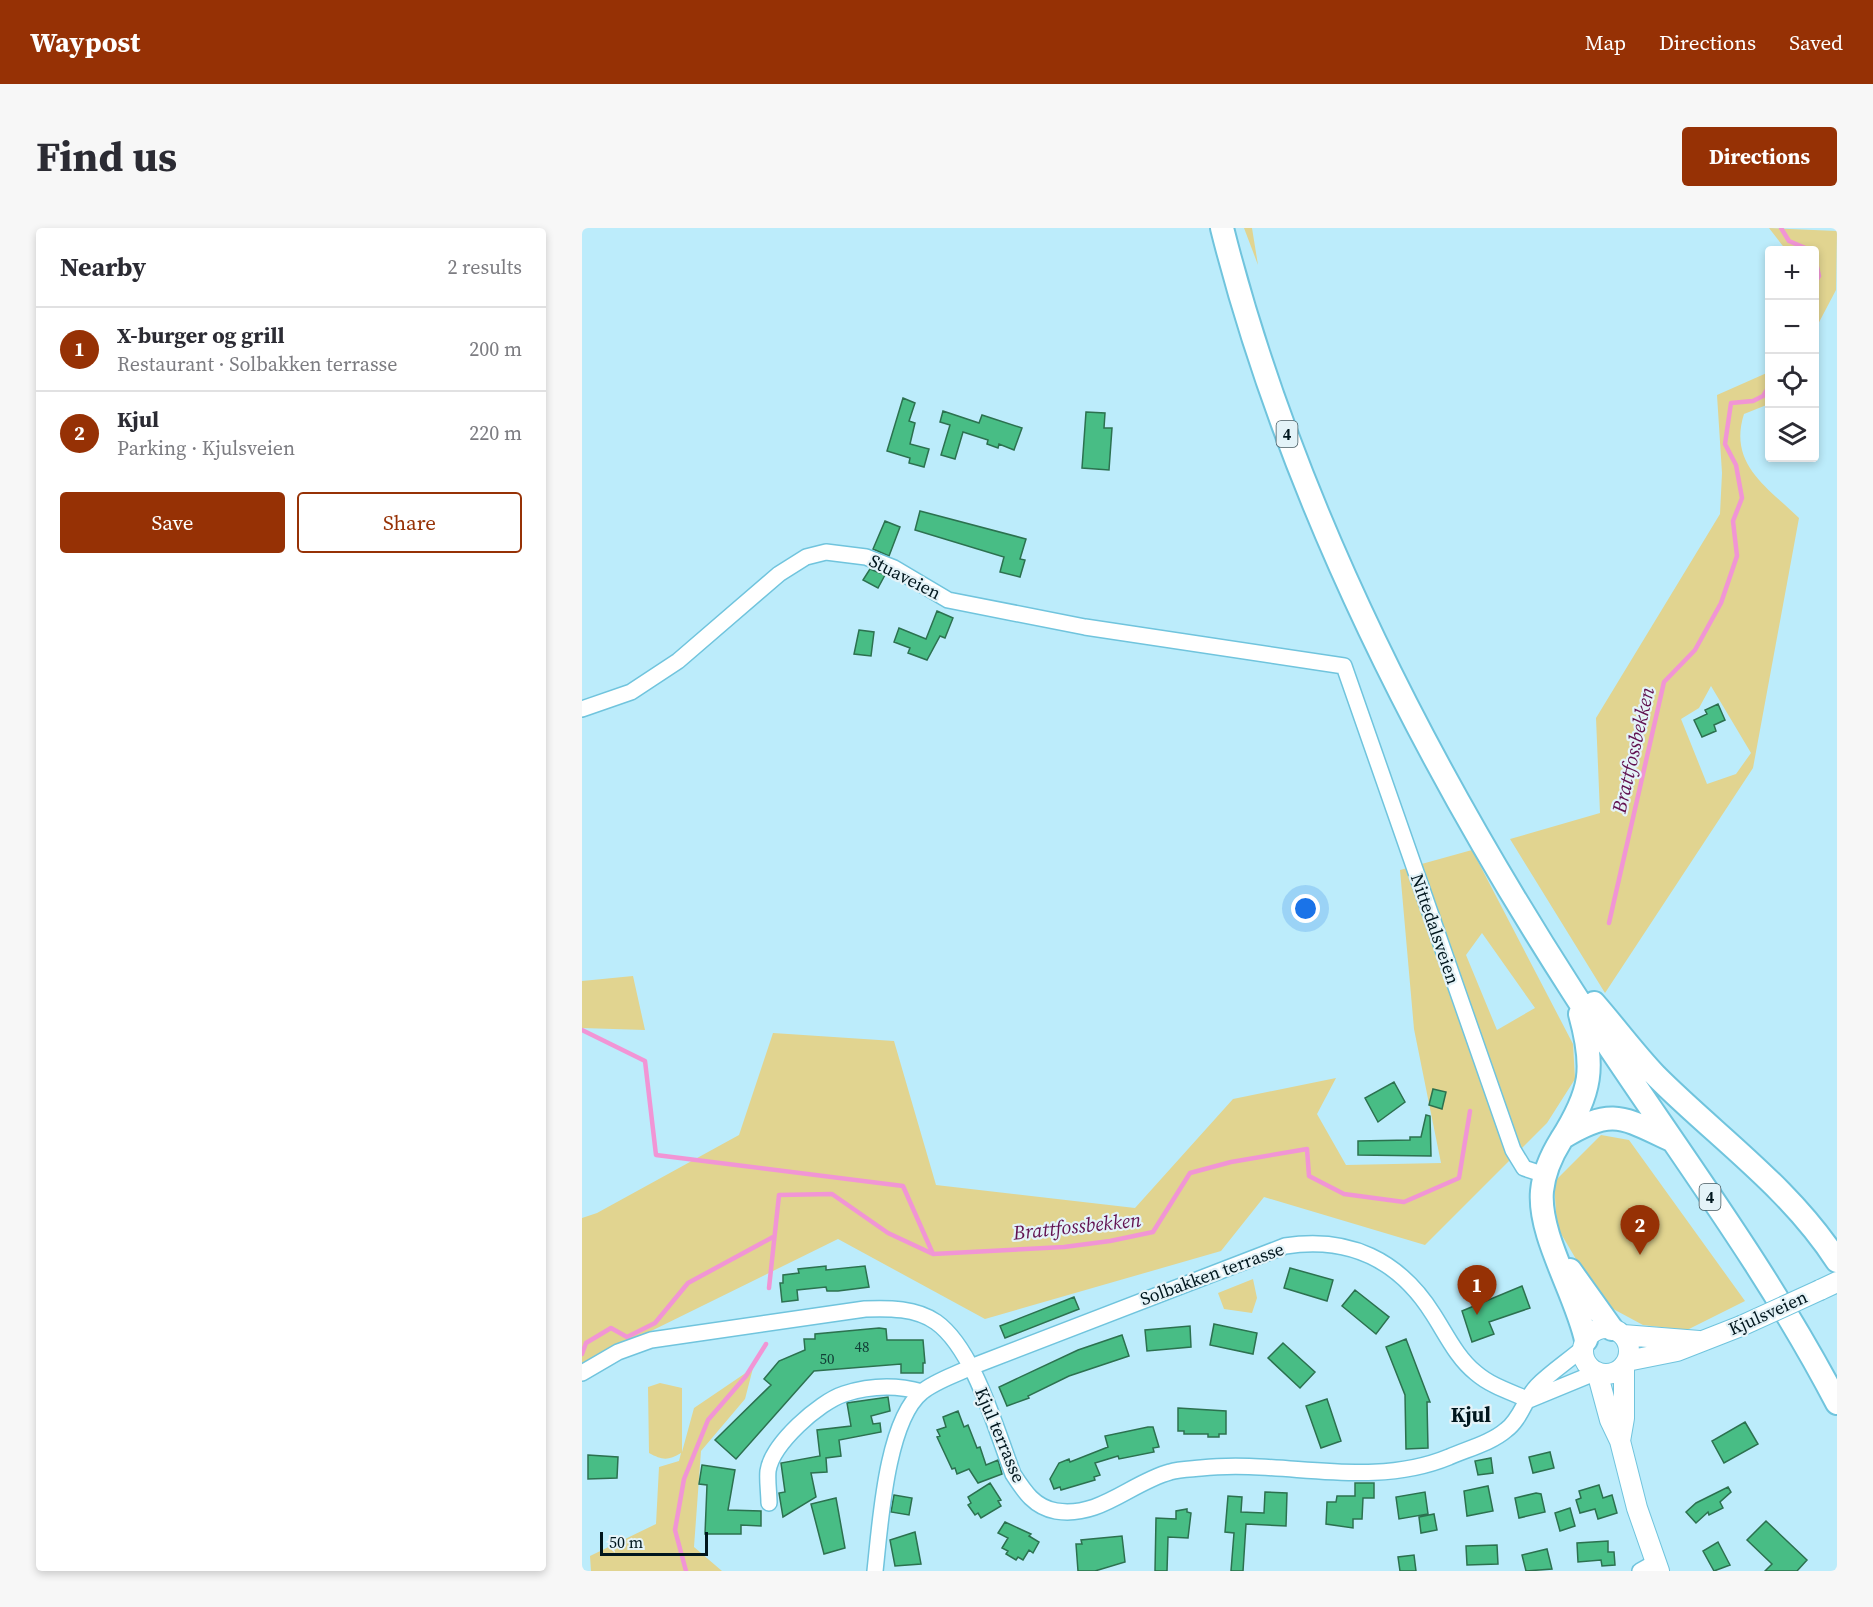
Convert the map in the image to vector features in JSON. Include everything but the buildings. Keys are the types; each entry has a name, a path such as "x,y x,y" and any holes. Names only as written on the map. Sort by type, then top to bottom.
{"highway":[{"name":"4","path":"1222,228 1238,288 1274,399 1356,597 1465,812 1539,938 1776,1298 1837,1403"},
{"name":"4","path":"1539,938 1655,1074 1775,1186 1812,1226 1837,1261"},
{"name":"4","path":"1575,995 1587,1041 1590,1070 1586,1090 1551,1158 1545,1175 1543,1214 1580,1314 1584,1344"},
{"path":"1563,1138 1592,1121 1612,1117 1634,1122 1672,1140"},
{"name":"4","path":"1559,1259 1576,1276 1617,1332"}],"main road":[{"name":"Kjulsveien","path":"1625,1363 1677,1351 1741,1326 1828,1286"},
{"path":"1620,1441 1624,1418 1625,1363 1628,1344 1617,1332 1597,1329 1584,1344 1585,1361 1597,1372 1610,1420 1620,1441 1652,1568"},
{"name":"Kjulsveien","path":"1617,1332 1699,1341"},
{"path":"1597,1372 1615,1372 1625,1363"}],"street":[{"name":"Stuaveien","path":"582,710 631,692 678,661 778,574 806,557 825,552 866,557 894,568 948,600 1085,627 1344,666"},
{"name":"Nittedalsveien","path":"1344,666 1513,1150 1524,1168 1545,1175"},
{"name":"Solbakken terrasse","path":"875,1571 883,1493 898,1430 911,1405 922,1392 971,1367 1251,1257 1285,1246 1325,1243 1367,1254 1394,1268 1412,1283 1463,1360 1475,1373 1496,1387 1529,1400"},
{"name":"Kjul terrasse","path":"582,1374 618,1352 651,1340 865,1309 892,1308 913,1312 936,1322 961,1346 1013,1474 1024,1492 1037,1504 1055,1511 1077,1512 1100,1507 1140,1484 1170,1472 1203,1467 1252,1466 1353,1473 1410,1470 1500,1435 1514,1423 1536,1387 1584,1344"},
{"path":"1529,1400 1597,1372"},
{"path":"769,1503 768,1470 775,1453 787,1435 821,1407 842,1394 865,1389 903,1387 922,1392"}],"shaded area":[{"path":"1244,228 1252,228 1258,265"},
{"path":"1769,228 1837,231 1836,290 1819,322 1819,246 1783,246"},
{"path":"1765,374 1765,406 1744,414 1740,432 1741,447 1753,473 1799,518 1753,768 1605,993 1510,839 1600,813 1596,718 1720,514 1722,473 1717,395","holes":["1711,686 1751,753 1736,774 1707,784 1681,719 1699,708"]},
{"path":"1472,850 1573,1044 1575,1079 1547,1123 1425,1245 1264,1197 1221,1251 985,1319 838,1239 582,1365 582,1218 597,1213 739,1135 773,1033 894,1041 936,1185 1135,1208 1233,1099 1336,1078 1317,1114 1346,1165 1441,1163 1414,1029 1400,870","holes":["1482,933 1535,1008 1497,1030 1466,955"]},
{"path":"633,976 645,1030 582,1028 582,981"},
{"path":"1601,1135 1629,1140 1745,1301 1687,1330 1643,1325 1602,1303 1557,1227 1554,1182"},
{"path":"1253,1279 1257,1298 1252,1313 1224,1309 1218,1293"},
{"path":"753,1368 745,1399 701,1451 694,1547 722,1571 591,1571 590,1556 656,1524 659,1467 679,1461 681,1453 665,1459 649,1453 648,1387 660,1383 682,1388 682,1452 694,1408"}],"waterway":[{"name":"Brattfossbekken","path":"1781,228 1789,241 1801,246"},
{"name":"Brattfossbekken","path":"1609,923 1664,682 1695,650 1721,603 1737,556 1733,521 1742,498 1736,465 1725,444 1731,403 1753,401 1765,393"},
{"path":"582,1030 645,1061 656,1155 903,1186 933,1254"},
{"name":"Brattfossbekken","path":"769,1288 779,1195 832,1194 888,1233 933,1254 1064,1247 1153,1232 1190,1173 1231,1162 1307,1149 1309,1176 1344,1194 1404,1202 1459,1178 1470,1111"},
{"path":"582,1354 586,1343 611,1328 627,1337 655,1323 688,1283 773,1237"},
{"name":"Brattfossbekken","path":"686,1571 675,1530 684,1479 708,1420 746,1376 766,1344"}],"place":[{"name":"Kjul","path":"1640,1255"},
{"name":"X-burger og grill","path":"1477,1315"}],"district":[{"name":"Kjul","path":"1471,1415"}]}
